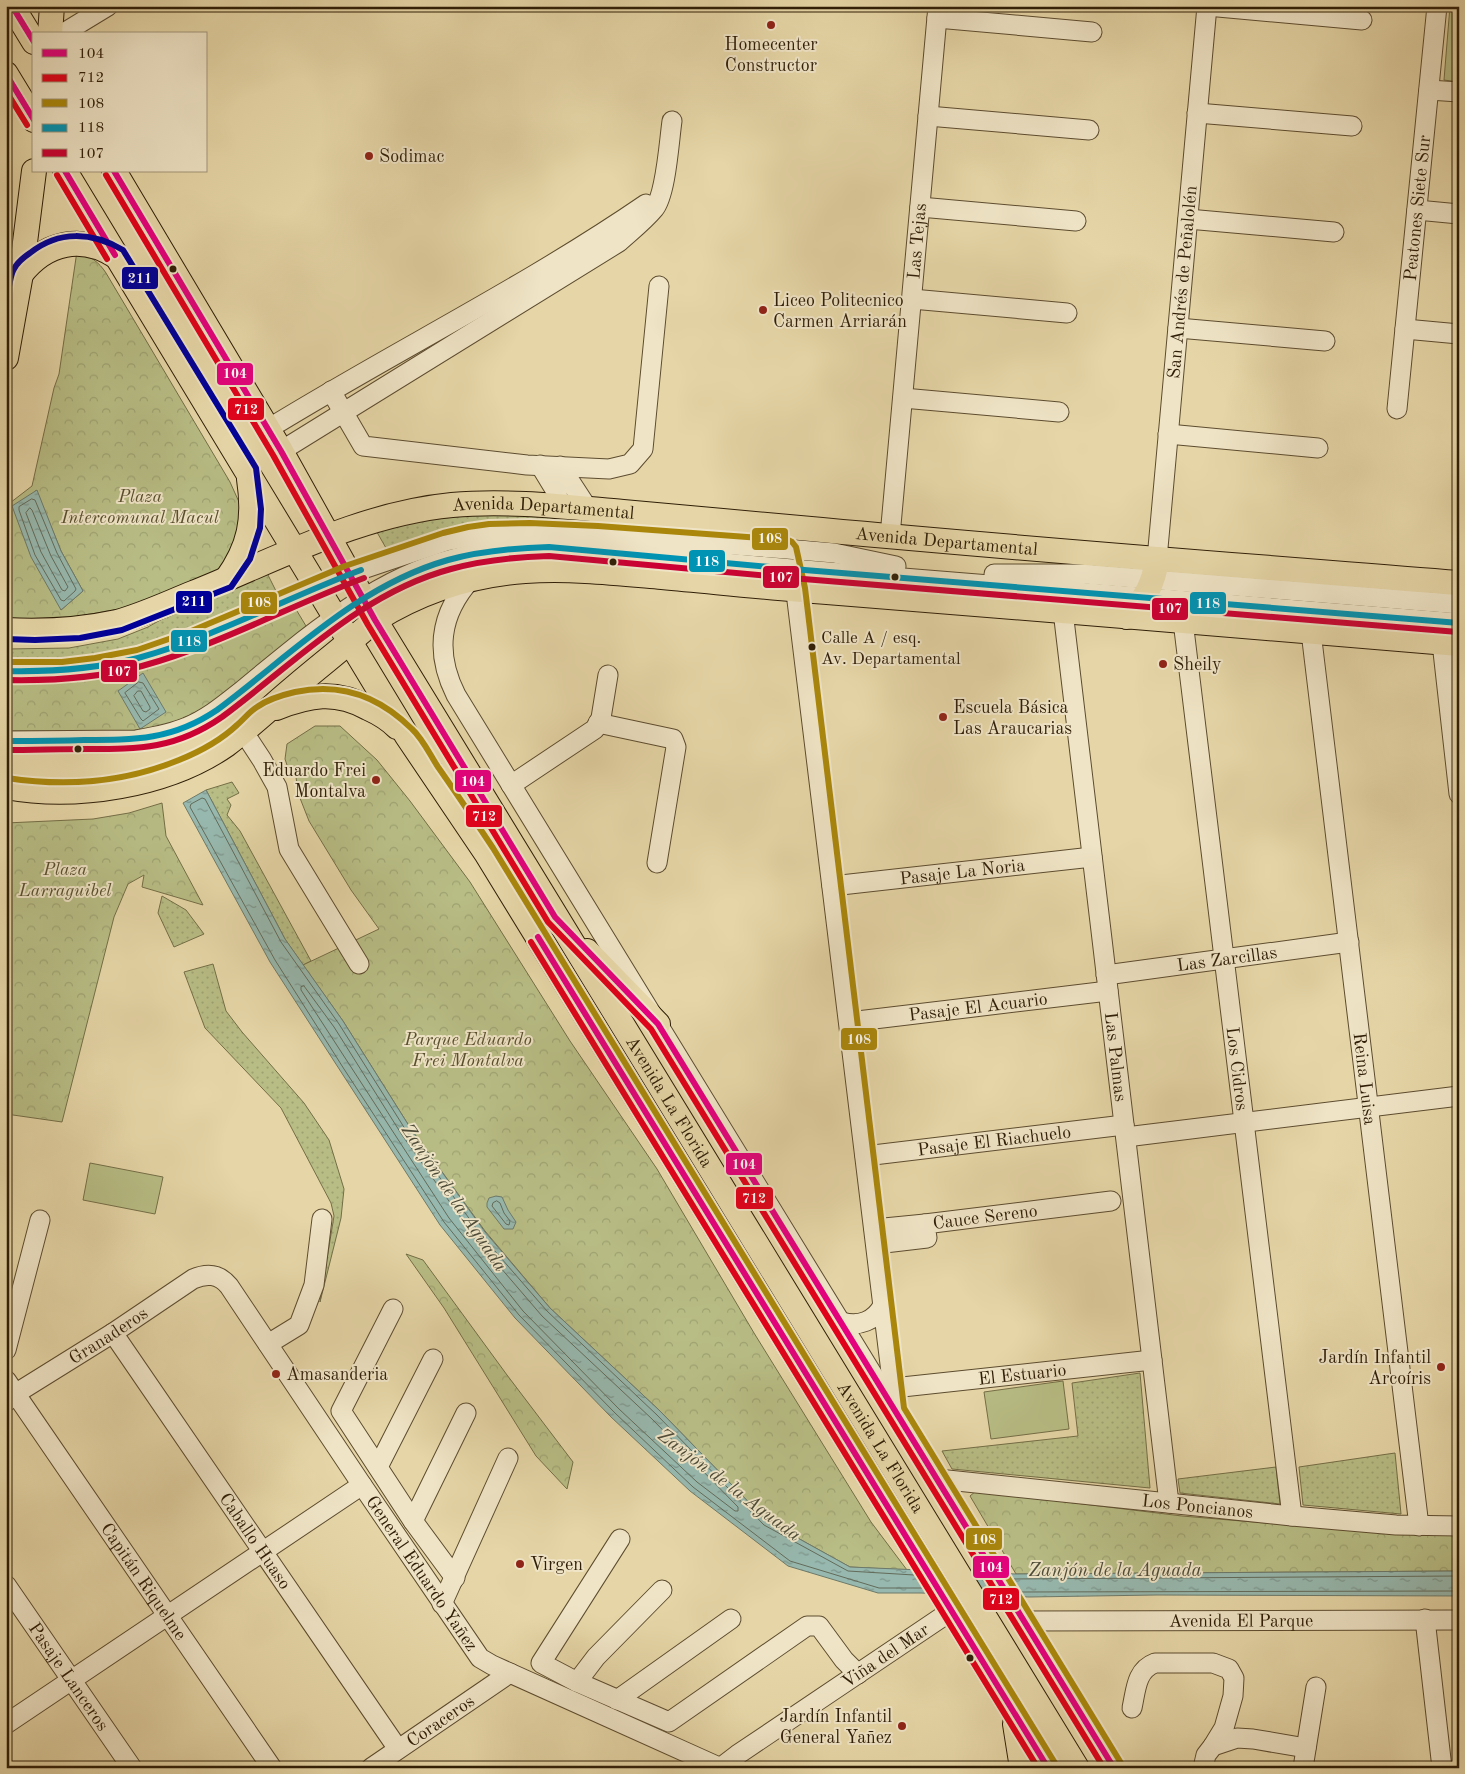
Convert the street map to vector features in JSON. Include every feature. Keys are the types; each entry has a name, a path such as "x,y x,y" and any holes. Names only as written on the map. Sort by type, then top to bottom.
{"main road":[{"path":"12,6 32,39"},
{"path":"50,32 52,6"},
{"path":"6,74 32,117"},
{"path":"6,358 21,274 34,172"},
{"name":"Avenida La Florida","path":"66,172 407,736 486,852 1048,1768"},
{"name":"Avenida La Florida","path":"115,172 281,451 375,620 1077,1768"},
{"path":"21,274 29,263 40,255 51,248 64,245 86,244 107,251 117,257"},
{"path":"226,580 242,555 251,526 252,509 248,472"},
{"name":"Avenida Departamental","path":"6,630 80,629 120,621 226,580 327,536 366,523 422,509 480,504 551,506 890,536 1152,579 1403,579 1459,583"},
{"path":"6,787 55,792 103,789 130,784 184,767 224,746 243,732 375,620 411,599 442,587 471,579 525,571 580,570 794,579 1063,611 1450,643"},
{"path":"1127,617 1152,579"},
{"path":"263,714 302,699 333,695 357,702 379,714 407,736"},
{"path":"555,917 658,1024"},
{"path":"1011,1708 1022,1768"}],"street":[{"path":"1207,6 1362,20"},
{"name":"San Andrés de Peñalolén","path":"1152,579 1168,434 1207,6"},
{"name":"Peatones Siete Sur","path":"1397,409 1437,6"},
{"path":"65,32 94,9"},
{"path":"938,12 1092,32"},
{"name":"Las Tejas","path":"890,536 938,12"},
{"path":"1429,90 1459,92"},
{"path":"1197,113 1352,126"},
{"path":"928,116 1089,130"},
{"path":"281,451 343,413 654,209 662,190 672,121"},
{"path":"920,207 1076,221"},
{"path":"1417,210 1459,214"},
{"path":"1188,219 1334,232"},
{"path":"268,429 331,391 613,236"},
{"path":"331,391 363,446 540,465 609,469 630,464 643,450 659,286"},
{"path":"912,299 1067,313"},
{"path":"1178,328 1325,341"},
{"path":"1405,329 1459,334"},
{"path":"902,398 1059,412"},
{"path":"1168,434 1318,448"},
{"path":"540,465 557,493 558,498 551,506"},
{"path":"560,466 588,509"},
{"path":"781,526 794,579 896,1411"},
{"path":"6,670 71,670 139,658 192,640 348,574 446,541 503,532 597,535 787,549 834,554 883,565 974,573 1085,574 1459,604"},
{"path":"6,741 136,740 171,733 187,727 214,712 335,617 395,580 444,560 470,554 523,547 559,548 794,579 1152,579 1459,623"},
{"name":"Avenida La Florida","path":"471,579 454,602 447,618 443,637 445,668 456,695 1114,1768"},
{"path":"1403,579 1459,595"},
{"name":"Las Palmas","path":"1063,611 1169,1503"},
{"name":"Los Cidros","path":"1183,621 1292,1516"},
{"name":"Reina Luisa","path":"1311,632 1419,1526"},
{"path":"1450,643 1459,794"},
{"path":"511,785 595,729 601,718 608,675"},
{"path":"598,723 673,739 676,747 657,863"},
{"path":"243,732 277,787 289,849 359,964"},
{"name":"Pasaje La Noria","path":"832,886 1092,857"},
{"name":"Las Zarcillas","path":"1107,983 1224,958 1349,942"},
{"name":"Pasaje El Acuario","path":"849,1022 1107,983"},
{"name":"Pasaje El Riachuelo","path":"865,1156 1125,1131 1244,1123 1459,1096"},
{"name":"Cauce Sereno","path":"875,1237 927,1238 926,1224 1111,1201"},
{"path":"268,1344 299,1325 314,1285 322,1219"},
{"path":"6,1350 40,1220"},
{"name":"General Eduardo Yañez","path":"213,1275 230,1286 480,1658 721,1768"},
{"name":"Granaderos","path":"9,1392 113,1332 193,1279 213,1275"},
{"path":"842,1322 852,1324 864,1322 874,1317 883,1305"},
{"path":"393,1309 342,1411 413,1521 455,1578"},
{"name":"Caballo Huaso","path":"113,1332 398,1749"},
{"path":"378,1467 433,1359"},
{"name":"El Estuario","path":"894,1388 1152,1360"},
{"name":"Capitán Riquelme","path":"9,1392 168,1616 272,1768"},
{"path":"413,1521 466,1413"},
{"path":"442,1604 508,1458"},
{"name":"Los Poncianos","path":"938,1480 1292,1516 1419,1526 1459,1526"},
{"path":"6,1724 362,1485"},
{"path":"620,1539 541,1663 617,1700 669,1722 807,1626 819,1626 844,1660 858,1674"},
{"name":"Pasaje Lanceros","path":"6,1585 132,1768"},
{"path":"578,1682 596,1658 662,1590"},
{"name":"Viña del Mar","path":"721,1768 737,1755 858,1674 947,1605"},
{"name":"Avenida El Parque","path":"1020,1614 1459,1620"},
{"path":"617,1700 730,1619"},
{"path":"1424,1619 1442,1768"},
{"path":"1132,1708 1140,1674 1147,1666 1155,1663 1213,1663 1229,1669 1234,1678 1233,1696 1224,1728 1206,1755 1203,1768"},
{"name":"Coraceros","path":"370,1768 510,1673"},
{"path":"1303,1768 1316,1687"},
{"path":"1213,1746 1238,1738 1253,1738 1306,1748"}],"green space":[{"path":"1450,6 1459,6 1459,82 1444,80"},
{"name":"Plaza Intercomunal Macul","path":"77,251 94,260 106,273 230,482 239,502 242,515 240,540 218,571 162,595 120,609 67,618 6,620 6,506 32,486 54,388 59,374","holes":["36,490 61,551 83,591 61,610"]},
{"path":"491,512 761,534 760,541 454,531 386,548 374,527"},
{"path":"267,573 277,593 157,645 94,661 6,664 6,649 69,648 118,639 148,627 178,610"},
{"path":"294,606 306,626 238,685 200,710 180,720 159,727 133,730 6,731 6,681 47,682 116,674 184,653"},
{"name":"Parque Eduardo Frei Montalva","path":"315,726 340,726 377,760 470,882 570,1041 657,1169 754,1333 871,1522 907,1570 850,1567 767,1521 660,1411 550,1308 485,1231 411,1129 343,1021 303,965 379,929 351,890 309,821 298,793 296,777 288,768 285,759 287,744"},
{"path":"232,782 239,793 227,799 231,805 227,815 240,831 311,961 303,965 285,939 206,790"},
{"name":"Plaza Larraguibel","path":"162,803 166,836 203,905 142,887 144,875 128,884 114,917 62,1122 6,1114 6,823 93,819 129,813"},
{"path":"162,896 186,910 204,934 174,947 158,913"},
{"path":"213,964 226,1011 304,1103 329,1140 344,1189 341,1218 320,1302 334,1216 331,1203 281,1108 205,1028 184,972"},
{"path":"90,1163 163,1177 155,1214 83,1200"},
{"path":"406,1254 423,1260 573,1462 567,1489 536,1456 444,1308"},
{"path":"1140,1373 1150,1488 952,1469 942,1451 1078,1436 1072,1383"},
{"path":"1063,1381 1069,1429 991,1439 984,1392"},
{"path":"1395,1453 1401,1514 1303,1505 1299,1467"},
{"path":"1276,1467 1280,1504 1180,1493 1178,1479"},
{"path":"976,1491 1182,1516 1396,1534 1459,1534 1459,1571 1016,1574 970,1496"}],"water":[{"path":"37,490 61,551 83,591 61,610 31,557 12,506"},
{"path":"143,673 166,712 140,729 118,691"},
{"name":"Zanjón de la Aguada","path":"206,790 285,939 343,1021 411,1129 485,1232 550,1308 660,1411 767,1521 850,1567 1016,1574 1459,1571 1459,1596 1156,1595 1029,1597 878,1593 788,1566 690,1491 611,1417 515,1318 440,1225 270,962 183,803"},
{"path":"502,1197 516,1222 513,1229 504,1229 487,1207 489,1198"}],"transit line":[{"name":"104","path":"12,6 32,39"},
{"name":"104","path":"6,74 32,117"},
{"name":"712","path":"6,91 27,125"},
{"name":"104","path":"66,172 115,255"},
{"name":"104","path":"115,172 281,451 375,620 555,917 658,1024 1114,1768"},
{"name":"712","path":"57,175 107,259"},
{"name":"712","path":"106,175 273,455 368,625 548,922 651,1029 1104,1768"},
{"name":"211","path":"6,307 14,269 23,258 52,240 64,237 88,237 123,250 256,468 261,509 260,528 250,559 231,587 122,630 80,638 6,639"},
{"name":"108","path":"6,662 62,662 137,650 189,632 345,566 443,533 468,527 489,524 530,523 598,526 788,540 792,542 796,547 805,588 904,1408 1121,1763"},
{"name":"118","path":"6,741 137,738 169,733 185,727 217,710 326,624 354,604 384,587 415,572 448,560 473,554 511,549 549,547 792,569 1459,623"},
{"name":"107","path":"6,750 124,749 157,745 189,736 222,717 330,632 358,612 388,595 418,580 451,569 475,563 511,558 549,556 791,578 1458,632"},
{"name":"118","path":"6,671 73,669 106,665 138,658 223,628 361,570"},
{"name":"107","path":"6,680 75,678 142,666 199,647 364,578"},
{"name":"108","path":"7,778 51,782 94,781 137,774 158,768 187,757 210,745 224,736 261,704 285,694 312,689 328,689 358,694 386,708 412,729 423,742 493,848 1055,1763"},
{"name":"104","path":"538,937 1048,1768"},
{"name":"712","path":"531,942 1038,1768"}],"place":[{"name":"Homecenter Constructor","path":"771,25"},
{"name":"Sodimac","path":"369,156"},
{"name":"Liceo Politecnico Carmen Arriarán","path":"763,310"},
{"name":"Calle A / esq. Av. Departamental","path":"812,647"},
{"name":"Sheily","path":"1163,664"},
{"name":"Escuela Básica Las Araucarias","path":"943,717"},
{"name":"Eduardo Frei Montalva","path":"376,780"},
{"name":"Jardín Infantil Arcoíris","path":"1441,1367"},
{"name":"Amasanderia","path":"276,1374"},
{"name":"Virgen","path":"520,1564"},
{"name":"Jardín Infantil General Yañez","path":"902,1726"}]}
